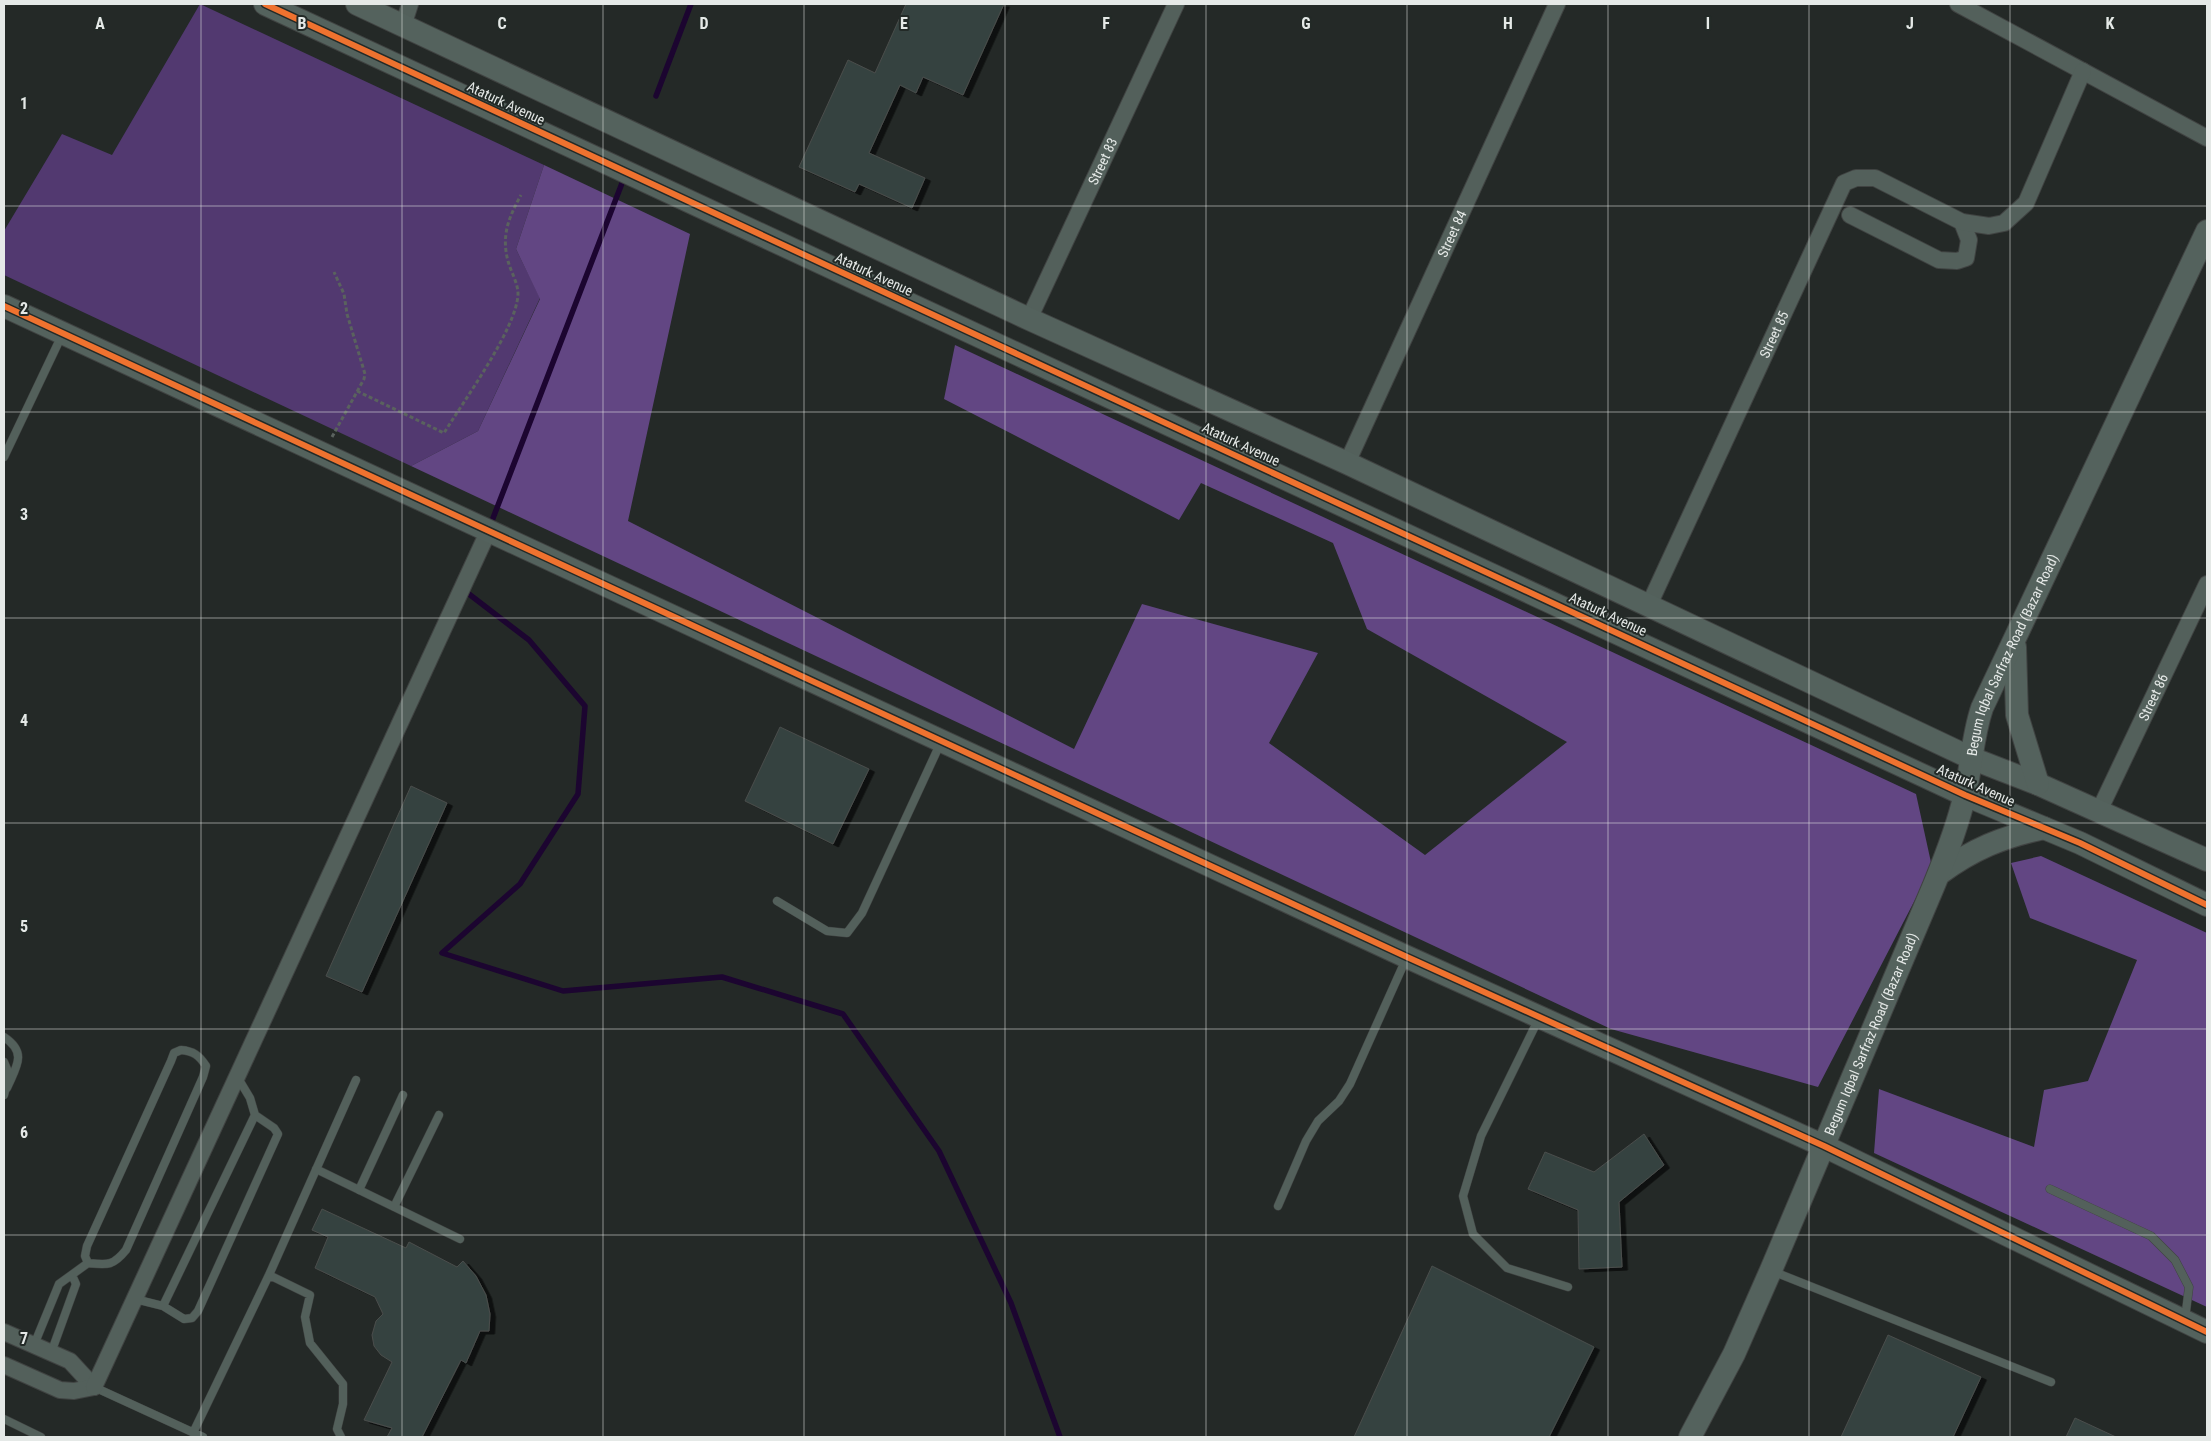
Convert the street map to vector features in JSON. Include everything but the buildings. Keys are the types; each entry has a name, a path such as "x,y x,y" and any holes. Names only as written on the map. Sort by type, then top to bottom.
{"street":[{"name":"Ataturk Avenue","path":"265,4 1965,795 2080,843 2207,905"},
{"name":"Ataturk Avenue","path":"357,4 1029,319 1347,463 1971,758 2038,784 2207,860"},
{"path":"403,26 410,4"},
{"name":"Street 83","path":"1029,319 1176,4"},
{"name":"Street 84","path":"1347,463 1557,4"},
{"path":"1958,4 2207,138"},
{"path":"1850,215 1938,260 1957,261 1966,258 1969,240 1962,222 1989,226 2004,223 2026,203 2083,72"},
{"name":"Street 85","path":"1648,605 1844,183 1856,178 1875,178 1962,222"},
{"name":"Begum Iqbal Sarfraz Road (Bazar Road)","path":"1690,1437 1734,1354 1938,874 1965,795 1972,742 1982,708 2207,231"},
{"path":"942,319 955,284"},
{"path":"4,306 1407,957 1824,1146 2207,1332"},
{"path":"94,1386 488,532"},
{"name":"Street 86","path":"2099,811 2207,584"},
{"path":"2015,638 2017,715 2038,784"},
{"path":"1938,874 1962,857 1988,844 2016,834 2044,828"},
{"path":"4,1332 70,1361 94,1386"},
{"path":"4,1365 60,1390 74,1391 94,1386"}],"lane":[{"path":"4,457 63,334"},
{"path":"777,901 827,931 847,933 862,913 942,741"},
{"path":"1278,1206 1306,1141 1318,1121 1339,1101 1350,1084 1407,957"},
{"path":"1540,1016 1481,1136 1463,1196 1474,1234 1506,1268 1568,1287"},
{"path":"4,1037 16,1046 19,1060 5,1092"},
{"path":"34,1345 59,1284 88,1263 107,1265 117,1261 126,1250 203,1077 206,1066 193,1051 181,1050 174,1053 87,1246 85,1256 88,1263"},
{"path":"4,1062 9,1074 5,1092"},
{"path":"135,1299 163,1306 184,1319 192,1318 198,1311 278,1134 274,1128 255,1115 250,1098 237,1076"},
{"path":"193,1433 269,1275 356,1080"},
{"path":"359,1190 403,1094"},
{"path":"163,1306 255,1115"},
{"path":"394,1207 439,1115"},
{"path":"316,1169 460,1239"},
{"path":"2050,1189 2151,1236 2175,1260 2189,1287 2185,1321"},
{"path":"1771,1270 2051,1382"},
{"path":"51,1353 76,1284 72,1275"},
{"path":"269,1275 310,1295 305,1317 310,1343 343,1384 343,1404 336,1429 341,1437"},
{"path":"94,1386 203,1437"},
{"path":"4,1418 41,1437"}],"path":[{"path":"357,391 444,433 506,332 514,312 518,294 507,259 505,237 508,219 521,195"},
{"path":"323,455 364,379 364,367 347,314 344,294 334,272"}],"shaded area":[{"path":"200,4 544,165 516,249 540,298 478,431 411,466 4,275 4,231 62,134 112,155"},
{"path":"544,165 690,234 628,521 1074,749 1142,604 1318,653 1269,743 1425,855 1567,742 1367,629 1333,543 1201,483 1179,520 944,399 955,345 1916,794 1932,867 1818,1087 1611,1029 411,466 478,431 540,299 516,249"},
{"path":"2041,856 2207,933 2207,1307 1874,1153 1879,1089 2034,1147 2044,1090 2088,1081 2137,960 2030,918 2011,863"}],"waterway":[{"path":"656,96 691,4"},
{"path":"490,526 624,178"},
{"path":"467,588 465,591 529,640 585,706 578,794 520,884 442,953 563,991 722,977 843,1014 939,1151 1011,1303 1060,1437"}],"cycle path":[{"path":"265,4 1965,795 2080,843 2207,905"},
{"path":"4,306 1407,957 1824,1146 2207,1332"}]}
